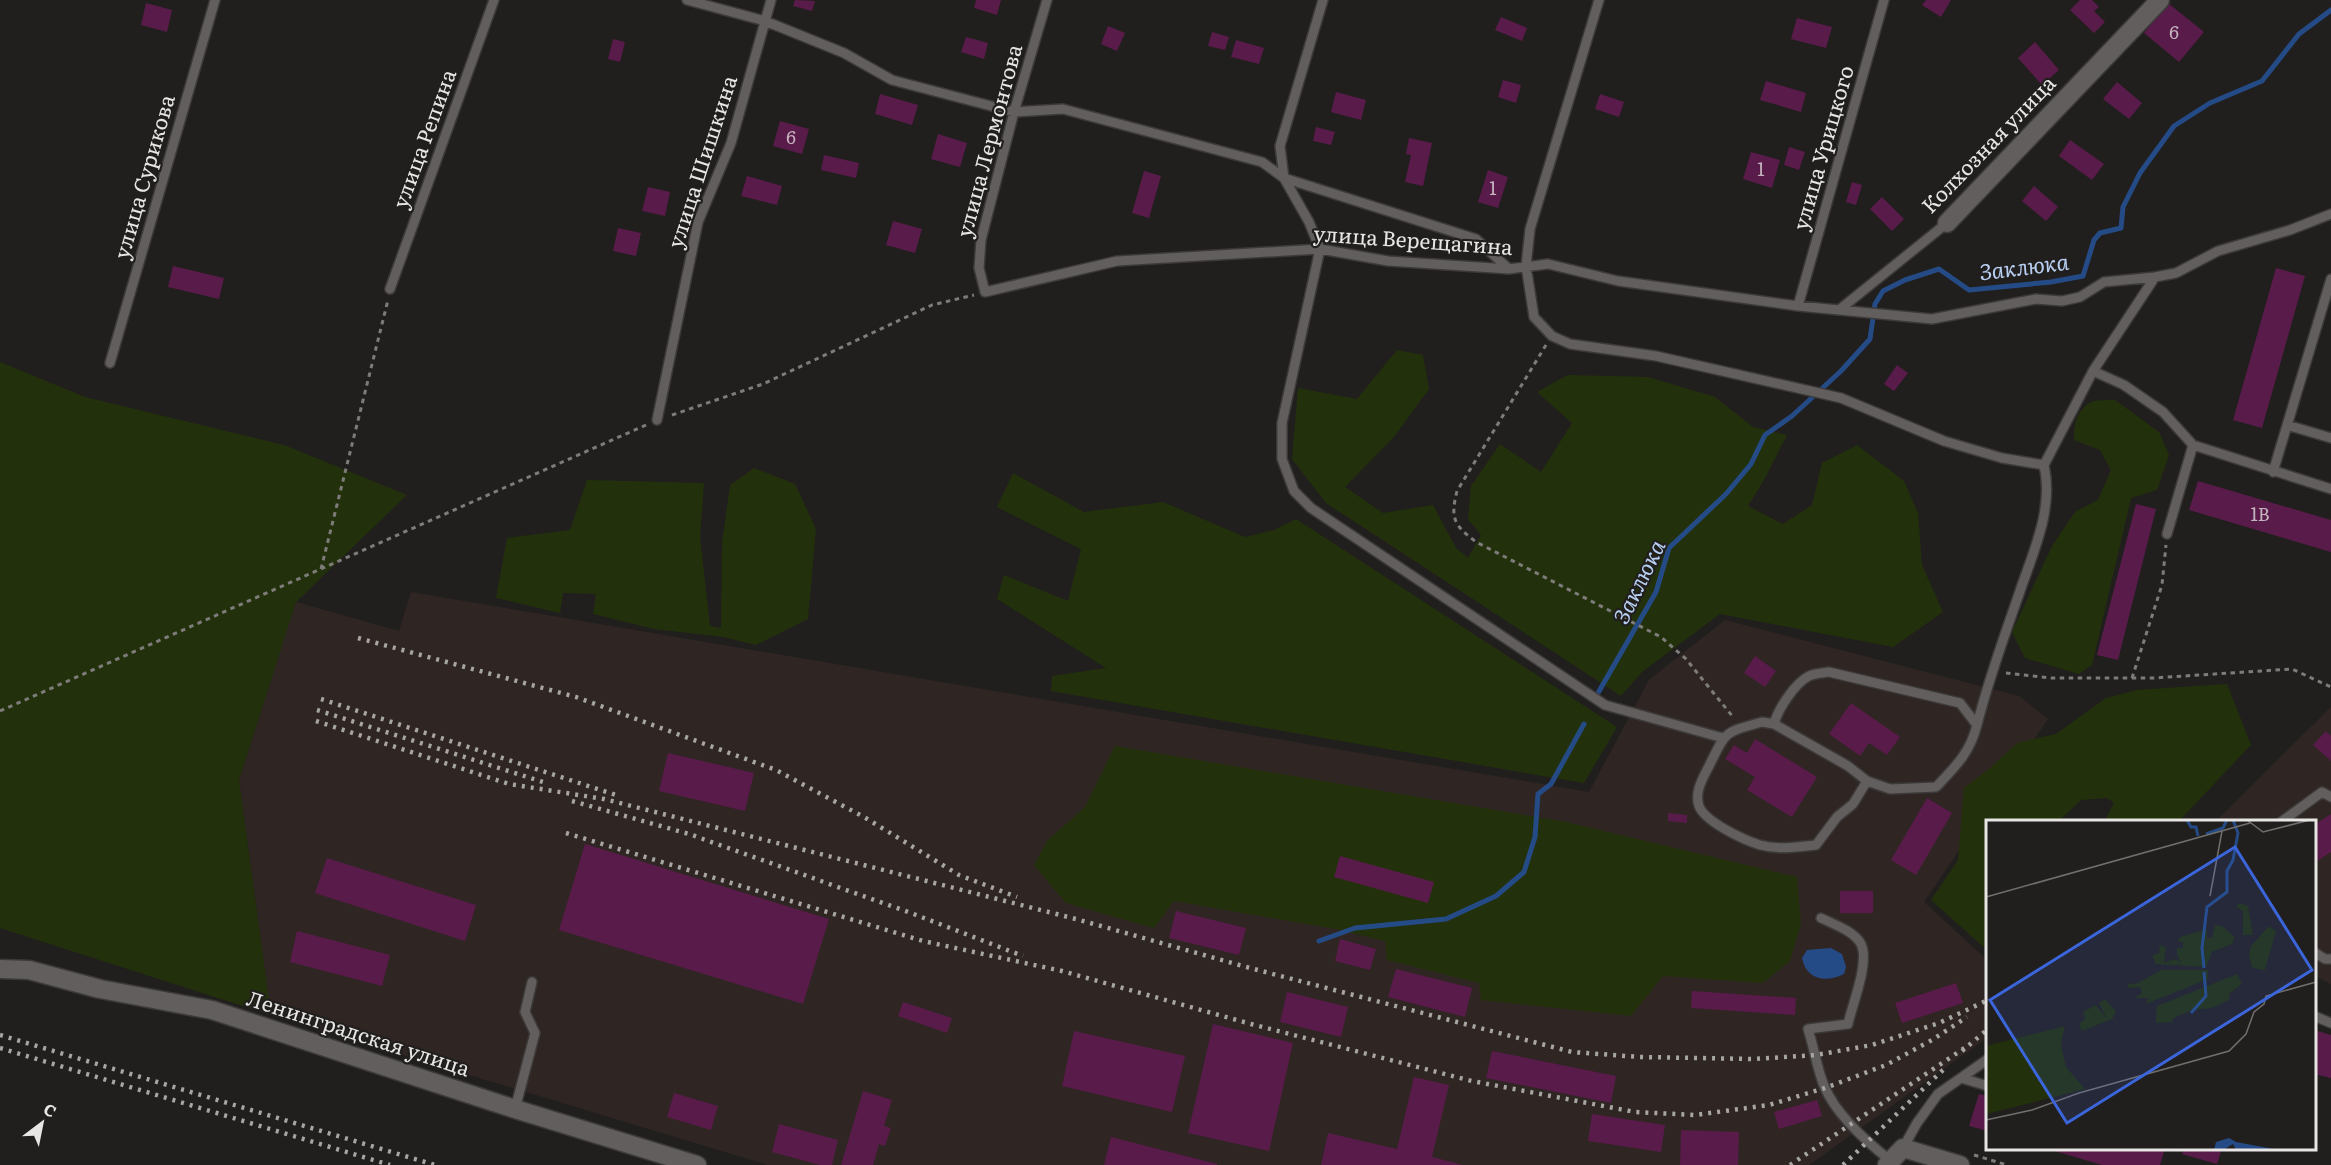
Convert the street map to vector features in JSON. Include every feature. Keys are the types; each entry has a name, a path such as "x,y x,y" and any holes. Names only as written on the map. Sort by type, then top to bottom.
{"street":[{"name":"Колхозная улица","path":"1947,223 2160,0"},
{"name":"Ленинградская улица","path":"0,969 29,970 100,989 212,1010 515,1109 697,1165"},
{"path":"1894,1158 1960,1165"}],"lane":[{"name":"улица Сурикова","path":"110,363 215,0"},
{"name":"улица Репина","path":"390,290 494,0"},
{"path":"687,0 765,21 843,53 892,80 1014,112 1063,109 1262,162 1284,178 1476,239 1509,269"},
{"name":"улица Шишкина","path":"657,420 698,222 731,143 771,0"},
{"name":"улица Лермонтова","path":"985,292 979,268 981,240 1014,112 1047,0"},
{"path":"1323,0 1280,146 1284,178 1309,222 1320,249 1282,423 1282,459 1294,491 1311,508 1605,705 1723,738"},
{"path":"1599,0 1530,229 1526,266 1534,317 1552,336 1570,344 1656,356 1841,398 1944,441 2002,458 2044,465"},
{"name":"улица Урицкого","path":"1798,306 1884,0"},
{"name":"улица Верещагина","path":"985,292 1117,261 1320,249 1389,261 1509,269 1548,264 1618,280 1798,306 1932,319 2036,299 2062,301 2080,297 2104,282 2176,273 2218,251 2290,230 2331,214"},
{"name":"Колхозная улица","path":"1839,310 1947,223"},
{"path":"1867,781 1853,804 1837,817 1816,845 1786,848 1760,845 1711,822 1699,806 1698,790 1723,738 1731,730 1762,722 1774,723 1848,766 1867,781 1890,789 1936,788 1957,765 1972,744 1993,671 2041,530 2048,500 2048,482 2044,465 2093,371 2155,277"},
{"path":"2273,472 2331,279"},
{"path":"2093,371 2124,385 2163,412 2193,445 2331,489"},
{"path":"2287,425 2331,438"},
{"path":"2168,534 2193,445"},
{"path":"1774,723 1778,712 1795,689 1809,676 1829,672 1960,703 1977,725"},
{"path":"2284,820 2322,792 2331,797"},
{"path":"1821,918 1847,932 1861,944 1864,962 1848,1024 1808,1029 1825,1088 1867,1143 1894,1158 1938,1094 1986,1060"},
{"path":"2316,953 2331,959"},
{"path":"515,1109 535,1033 525,1012 532,982"},
{"path":"2316,1017 2331,1023"},
{"path":"1961,1078 1986,1085"}],"path":[{"path":"321,569 390,290"},
{"path":"0,711 657,420 763,384 932,305 985,292"},
{"path":"1552,336 1457,491 1452,508 1457,528 1476,542 1661,637 1686,659 1741,728"},
{"path":"2132,678 2162,585 2168,534"},
{"path":"1993,671 2051,678 2132,678 2292,669 2331,687"}],"shaded area":[{"path":"411,592 1589,792 1649,680 1725,620 2019,696 2048,719 1924,902 1986,959 1986,1039 1809,1165 768,1165 271,1015 239,780 296,602 399,631"},
{"path":"2331,707 2331,984 2316,976 2316,820 2217,820"}],"green space":[{"path":"1397,350 1423,355 1429,389 1394,437 1345,487 1383,513 1433,505 1456,548 1468,558 1481,535 1468,519 1471,486 1500,444 1541,472 1572,423 1537,392 1568,375 1648,377 1715,397 1753,427 1787,435 1748,506 1783,524 1812,505 1822,463 1857,445 1904,481 1918,513 1922,565 1943,612 1893,647 1720,614 1642,672 1621,696 1326,503 1292,459 1298,388 1357,399"},
{"path":"0,362 85,397 284,445 407,495 296,602 239,780 271,1015 0,928"},
{"path":"2115,400 2159,432 2169,455 2157,490 2131,498 2092,665 2079,674 2025,658 2012,632 2052,546 2075,512 2098,500 2111,470 2100,450 2074,440 2077,419 2082,409 2091,402"},
{"path":"754,468 795,484 816,529 808,619 756,645 723,637 654,629 593,614 596,594 563,593 560,613 496,598 507,538 570,530 587,480 704,483 700,537 710,626 721,628 722,543 730,485"},
{"path":"1013,473 1084,512 1163,502 1245,537 1274,530 1296,519 1617,727 1584,783 1051,691 1052,676 1106,668 997,599 1004,575 1068,601 1081,549 997,507"},
{"path":"2227,684 2251,745 2180,820 2106,820 2114,803 2107,798 2081,800 2060,820 1986,820 1986,949 1931,900 1958,860 1964,788 2017,743 2056,734 2106,698 2137,690"},
{"path":"1115,746 1566,822 1797,877 1801,924 1790,961 1763,983 1663,976 1631,1016 1481,1000 1479,983 1387,960 1385,941 1335,929 1174,901 1154,928 1066,903 1034,865 1047,841 1085,807"}],"water":[{"path":"1831,948 1842,954 1846,967 1844,974 1824,979 1812,975 1804,965 1802,958 1807,950"}],"building":[{"path":"795,0 815,1 812,11 793,6"},
{"path":"976,0 1001,0 997,15 974,8"},
{"path":"1926,0 1951,0 1941,17 1922,5"},
{"path":"2080,0 2092,0 2099,7 2094,11 2105,22 2094,33 2070,10"},
{"path":"146,3 172,10 167,32 141,25"},
{"path":"2168,3 2204,32 2179,62 2144,33"},
{"path":"1501,17 1527,28 1522,41 1495,30"},
{"path":"1797,18 1832,27 1826,48 1791,39"},
{"path":"1108,26 1125,33 1117,51 1101,44"},
{"path":"1212,32 1229,37 1225,50 1208,46"},
{"path":"966,37 988,43 984,59 961,52"},
{"path":"613,39 625,42 620,62 608,59"},
{"path":"1236,40 1264,48 1259,64 1231,57"},
{"path":"2035,42 2059,70 2042,85 2018,58"},
{"path":"1503,80 1521,85 1516,103 1498,97"},
{"path":"1766,81 1806,93 1801,112 1760,100"},
{"path":"2117,82 2142,103 2129,119 2103,99"},
{"path":"1336,92 1366,100 1361,120 1331,112"},
{"path":"880,94 918,105 912,125 875,114"},
{"path":"1600,94 1624,102 1619,117 1595,109"},
{"path":"780,121 809,129 802,154 773,146"},
{"path":"1316,127 1335,132 1331,145 1313,141"},
{"path":"938,134 967,143 960,167 931,159"},
{"path":"1409,138 1432,143 1423,186 1405,182 1411,155 1406,154"},
{"path":"2070,140 2104,164 2092,180 2059,156"},
{"path":"1789,147 1805,152 1799,170 1784,165"},
{"path":"1751,152 1780,160 1772,188 1743,179"},
{"path":"824,155 859,163 856,178 821,170"},
{"path":"1488,170 1508,177 1498,208 1478,202"},
{"path":"1144,171 1161,176 1149,218 1132,213"},
{"path":"747,176 782,186 777,205 741,196"},
{"path":"1852,182 1862,185 1856,205 1846,202"},
{"path":"2034,186 2058,207 2046,221 2022,201"},
{"path":"648,187 670,192 665,216 642,211"},
{"path":"1882,197 1904,219 1892,231 1870,209"},
{"path":"893,221 922,229 915,253 886,245"},
{"path":"618,228 641,233 636,256 613,251"},
{"path":"173,266 224,278 219,299 168,287"},
{"path":"2276,268 2305,276 2262,428 2233,420"},
{"path":"1897,365 1908,373 1894,391 1884,384"},
{"path":"2198,481 2331,520 2331,552 2189,510"},
{"path":"2136,504 2156,509 2118,660 2097,655"},
{"path":"1755,656 1776,671 1765,687 1744,673"},
{"path":"1851,703 1900,737 1887,755 1869,743 1860,756 1829,734"},
{"path":"2326,731 2331,736 2331,761 2313,745"},
{"path":"1755,739 1817,777 1792,817 1747,790 1755,777 1725,759 1734,745 1747,753"},
{"path":"668,753 754,773 745,811 659,791"},
{"path":"1927,798 1952,813 1916,875 1891,860"},
{"path":"1668,813 1687,815 1687,823 1668,821"},
{"path":"2331,814 2331,852 2316,862 2316,824"},
{"path":"585,844 829,919 803,1004 559,930"},
{"path":"1340,856 1434,882 1428,903 1334,877"},
{"path":"327,858 476,905 465,941 315,893"},
{"path":"1840,891 1873,891 1873,913 1840,913"},
{"path":"1176,911 1246,928 1239,955 1169,938"},
{"path":"297,931 390,955 382,986 290,962"},
{"path":"1340,939 1376,949 1370,970 1335,961"},
{"path":"1396,969 1472,988 1465,1017 1388,997"},
{"path":"1956,983 1963,1003 1902,1023 1895,1003"},
{"path":"1692,991 1796,998 1795,1015 1691,1008"},
{"path":"1287,992 1348,1007 1341,1037 1280,1022"},
{"path":"903,1002 952,1018 947,1033 898,1016"},
{"path":"1213,1024 1293,1043 1269,1151 1188,1133"},
{"path":"1074,1031 1185,1056 1172,1112 1062,1086"},
{"path":"2316,1031 2331,1035 2331,1078 2316,1074"},
{"path":"1492,1051 1616,1076 1611,1103 1486,1078"},
{"path":"1414,1077 1449,1085 1432,1157 1463,1165 1321,1165 1328,1133 1397,1149"},
{"path":"863,1091 892,1100 884,1126 891,1128 885,1146 879,1144 873,1165 841,1165"},
{"path":"674,1093 718,1106 711,1130 667,1117"},
{"path":"1979,1094 1986,1096 1986,1130 1969,1126"},
{"path":"1817,1100 1822,1116 1779,1129 1774,1112"},
{"path":"1592,1114 1665,1125 1661,1152 1588,1141"},
{"path":"779,1124 838,1140 832,1165 820,1165 772,1152"},
{"path":"1681,1130 1739,1132 1738,1165 1680,1165"},
{"path":"1111,1137 1217,1164 1217,1165 1104,1165"},
{"path":"2051,1150 2164,1150 2160,1165 2102,1165"},
{"path":"2183,1150 2221,1150 2217,1164 2182,1154"}],"waterway":[{"name":"Заклюка","path":"1598,693 1656,592 1669,548 1726,494 1751,464 1765,435 1792,416 1841,371 1870,339 1875,304 1883,291 1905,280 1939,269 1969,290 2051,282 2083,276 2094,240 2100,233 2121,228 2123,207 2140,173 2174,126 2210,103 2262,81 2299,34 2331,10"},
{"name":"Заклюка","path":"1319,941 1355,928 1446,919 1496,896 1524,872 1535,837 1538,794 1551,784 1584,724"}],"railway":[{"path":"358,638 576,697 776,770 864,817 959,875 1017,897"},
{"path":"321,699 616,795"},
{"path":"317,710 543,782"},
{"path":"316,721 509,784 604,799 1076,919 1250,968 1572,1052 1640,1057 1754,1059 1816,1055 1872,1045 1939,1023 1986,1001"},
{"path":"572,801 689,834 911,913 1023,956"},
{"path":"566,833 923,941 1062,971 1251,1024 1472,1081 1635,1112 1695,1115 1769,1105 1825,1088 1886,1065 1932,1040 1967,1017"},
{"path":"1962,1051 1986,1031"},
{"path":"0,1035 435,1165"},
{"path":"1790,1165 1969,1045"},
{"path":"0,1048 390,1165"},
{"path":"1843,1165 1943,1070"}]}
